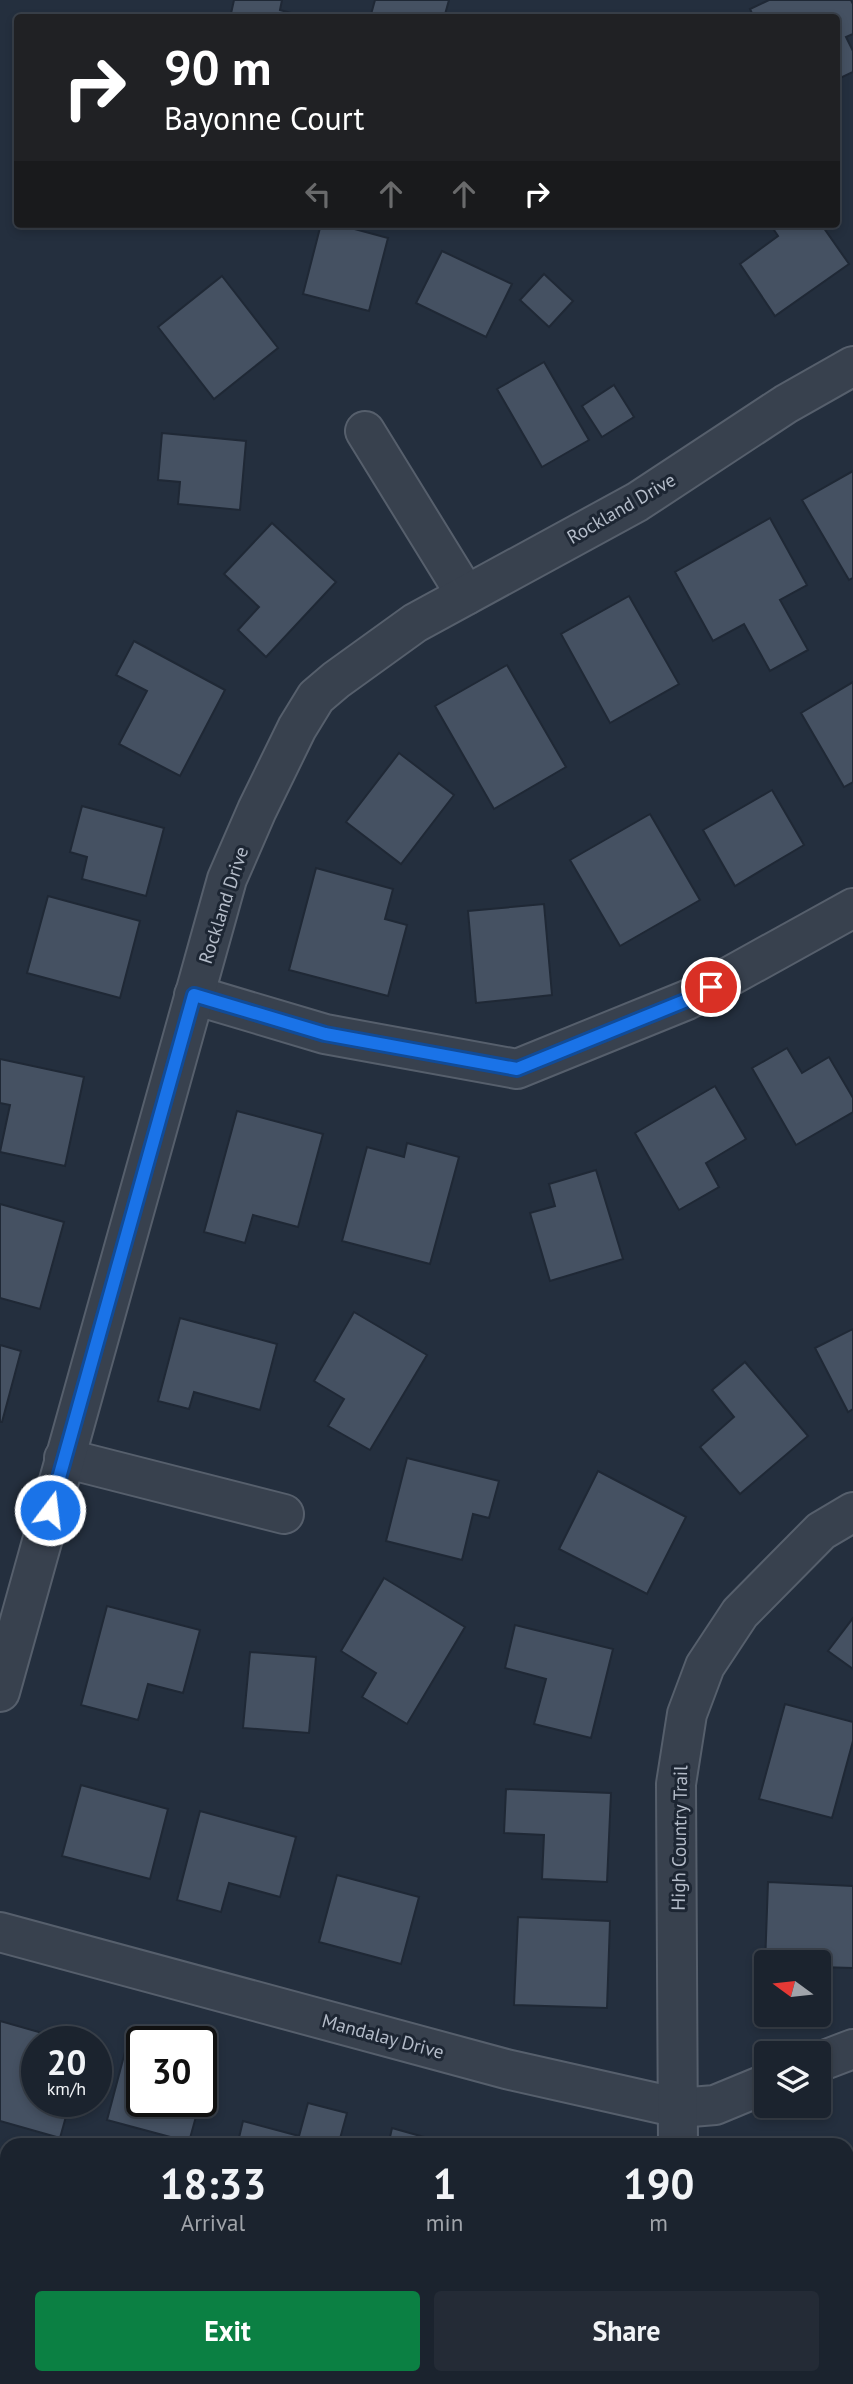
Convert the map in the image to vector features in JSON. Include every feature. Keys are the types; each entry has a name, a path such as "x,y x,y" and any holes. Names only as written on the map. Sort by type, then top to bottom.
{"street":[{"name":"Rockland Drive","path":"0,1692 227,879 268,786 316,696 415,623 637,502 786,404 853,366"},
{"path":"365,431 466,595"},
{"path":"194,995 325,1034 517,1069 687,1000 853,908"},
{"path":"64,1458 284,1514"},
{"name":"High Country Trail","path":"678,2138 676,1784 687,1714 705,1666 740,1614 821,1531 853,1513"},
{"name":"Mandalay Drive","path":"0,1932 506,2069 679,2108 715,2105 754,2089"},
{"path":"831,2057 853,2049"}],"building":[{"path":"234,0 282,0 280,10 294,14 231,14"},
{"path":"375,0 449,0 445,14 371,14"},
{"path":"769,0 851,0 853,34 846,37 853,51 853,72 840,78 840,14 752,14 750,9"},
{"path":"320,228 351,228 388,238 369,311 303,294"},
{"path":"773,228 824,228 849,264 775,316 740,264 778,236"},
{"path":"442,251 512,284 486,337 416,303"},
{"path":"544,274 573,301 549,327 520,300"},
{"path":"222,276 278,348 214,399 158,327"},
{"path":"544,362 589,440 542,467 497,389"},
{"path":"614,385 634,417 602,437 582,406"},
{"path":"162,433 246,441 240,510 178,504 180,482 158,480"},
{"path":"853,471 853,578 849,580 802,500"},
{"path":"770,518 807,585 780,600 808,650 770,671 744,624 713,641 675,572"},
{"path":"272,523 336,582 266,657 238,630 259,607 224,574"},
{"path":"629,596 679,684 610,723 561,634"},
{"path":"134,641 225,690 180,776 119,744 147,691 116,675"},
{"path":"507,665 566,767 494,809 435,706"},
{"path":"853,682 853,782 844,787 801,713"},
{"path":"399,753 454,795 401,864 346,822"},
{"path":"772,790 804,845 735,886 703,830"},
{"path":"82,806 164,828 146,896 82,879 87,857 70,852"},
{"path":"650,814 700,900 620,946 570,860"},
{"path":"316,868 393,889 385,919 407,925 388,996 289,970"},
{"path":"48,896 140,921 120,998 27,973"},
{"path":"544,904 552,995 476,1003 468,911"},
{"path":"787,1048 802,1073 829,1057 853,1098 853,1112 796,1145 752,1068"},
{"path":"0,1059 84,1077 65,1166 0,1152 10,1105 0,1103"},
{"path":"715,1086 746,1139 706,1163 719,1187 679,1210 635,1133"},
{"path":"237,1111 323,1134 298,1227 253,1215 245,1243 204,1232"},
{"path":"407,1143 459,1157 430,1264 342,1241 367,1147 404,1157"},
{"path":"596,1170 623,1259 550,1281 530,1213 555,1206 549,1184"},
{"path":"0,1204 64,1222 40,1309 0,1298"},
{"path":"354,1312 427,1355 370,1450 328,1426 344,1399 314,1381"},
{"path":"180,1318 277,1344 260,1410 194,1392 189,1409 158,1401"},
{"path":"853,1329 853,1409 848,1412 815,1348"},
{"path":"0,1345 21,1351 2,1422 0,1422"},
{"path":"745,1362 808,1436 740,1494 700,1447 734,1417 712,1390"},
{"path":"407,1458 499,1481 489,1518 473,1514 462,1560 386,1541"},
{"path":"598,1471 686,1517 647,1594 559,1549"},
{"path":"384,1578 465,1627 407,1724 362,1697 376,1673 341,1651"},
{"path":"107,1606 200,1630 183,1693 148,1684 138,1720 81,1705"},
{"path":"853,1618 853,1669 828,1651"},
{"path":"515,1625 613,1649 591,1738 534,1724 546,1679 505,1668"},
{"path":"250,1652 316,1657 309,1733 243,1728"},
{"path":"785,1704 853,1722 853,1741 832,1818 759,1799"},
{"path":"81,1785 168,1809 150,1879 62,1856"},
{"path":"506,1789 611,1793 607,1882 542,1879 544,1835 504,1833"},
{"path":"200,1811 296,1837 280,1897 229,1883 221,1912 177,1900"},
{"path":"337,1875 419,1897 401,1964 319,1942"},
{"path":"768,1882 853,1886 853,1968 831,1967 831,1950 766,1950"},
{"path":"518,1917 610,1921 607,2008 514,2005"},
{"path":"0,2021 21,2027 21,2117 66,2117 60,2138 0,2121"},
{"path":"125,2052 126,2117 196,2117 190,2138 174,2138 107,2120 108,2117 112,2117 112,2101"},
{"path":"308,2103 347,2113 340,2138 239,2138 243,2121 299,2136"},
{"path":"392,2128 428,2138 390,2138"}],"route":[{"path":"50,1510 194,995 325,1034 517,1069 687,1000 711,987"}]}
